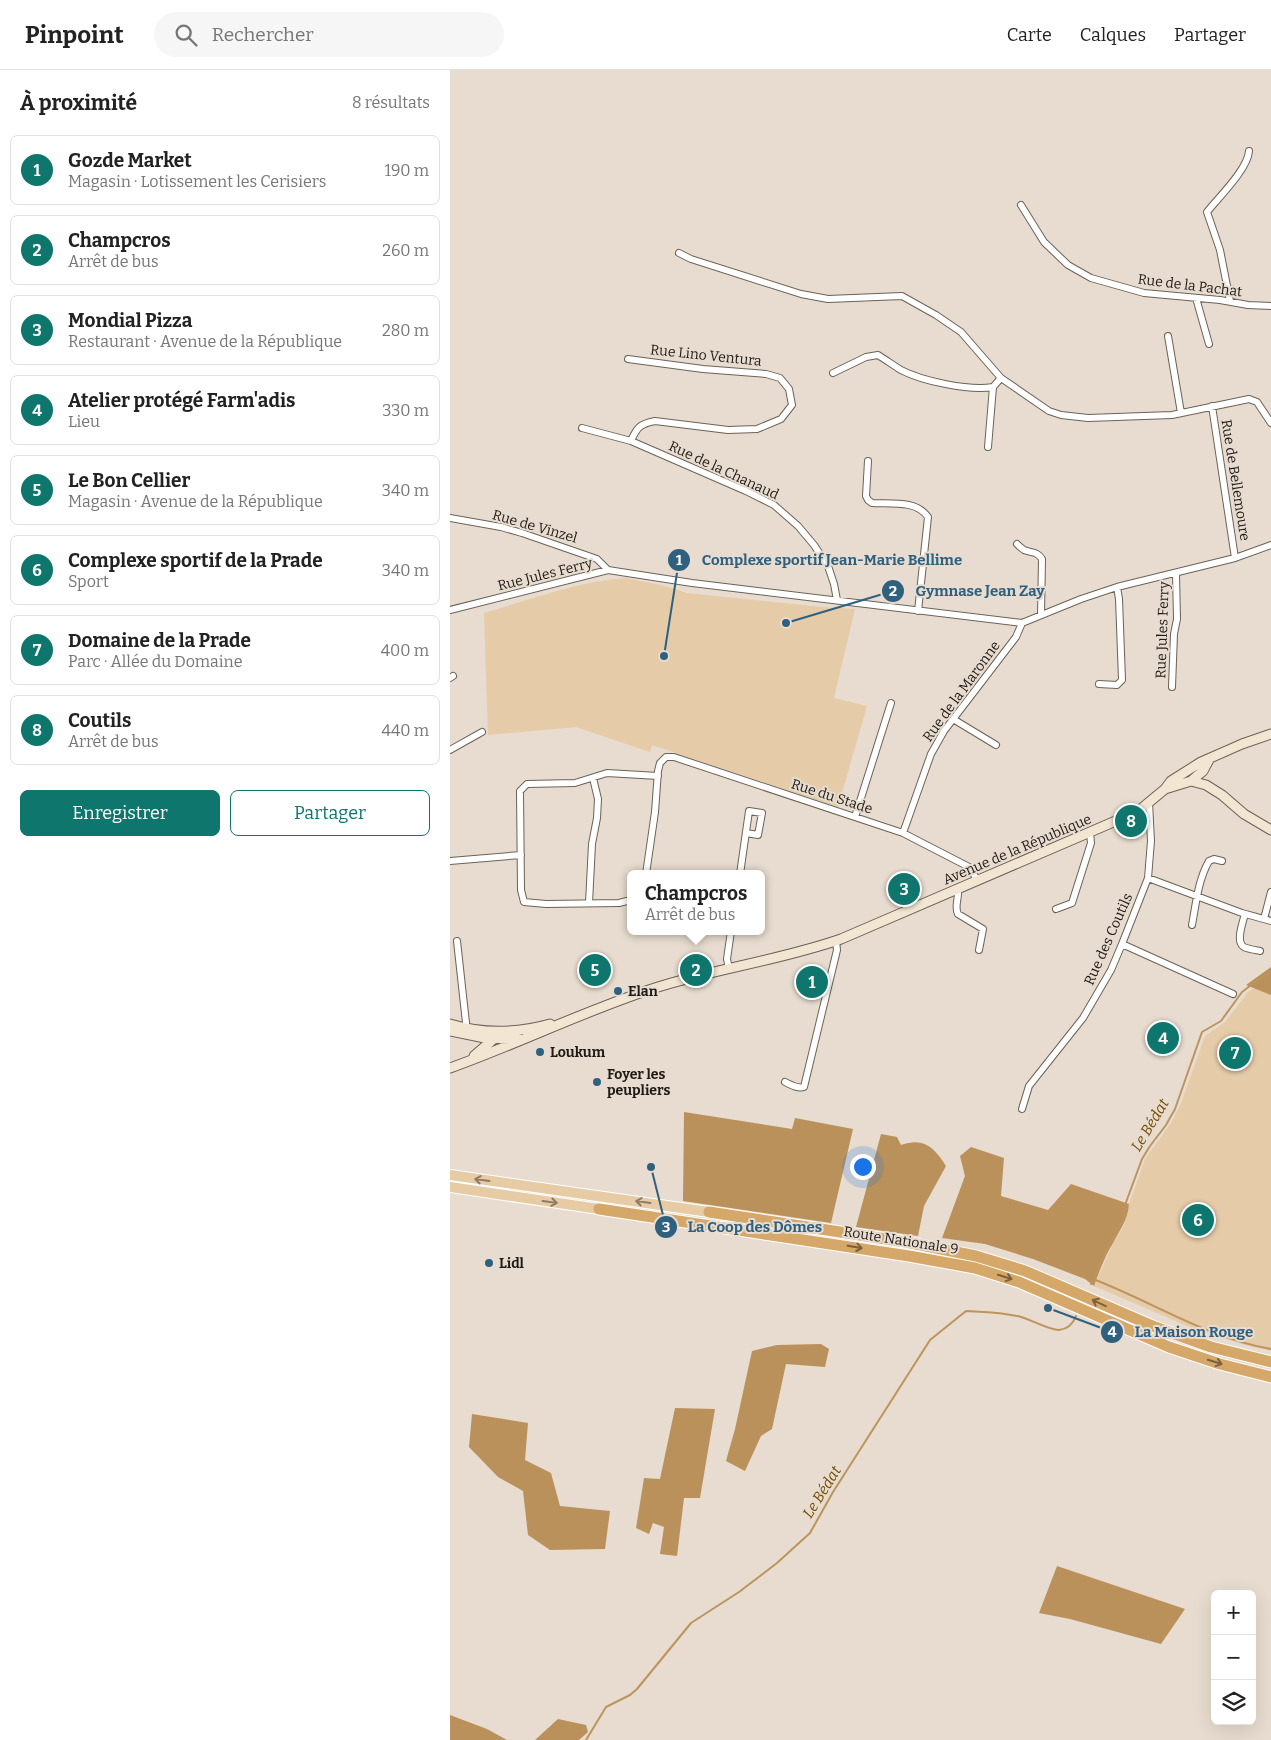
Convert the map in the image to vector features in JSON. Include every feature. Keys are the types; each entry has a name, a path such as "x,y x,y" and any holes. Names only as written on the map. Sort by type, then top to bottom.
{"highway":[{"name":"Route Nationale 9","path":"599,1210 909,1256 975,1268 1019,1282 1169,1347 1220,1364 1271,1376"},
{"name":"Route Nationale 9","path":"709,1212 957,1251 1002,1263 1078,1293 1155,1327 1211,1347 1271,1362"}],"main road":[{"path":"450,1175 709,1212"},
{"name":"Route Nationale 9","path":"450,1188 599,1210"}],"street":[{"path":"1230,302 1221,256 1207,212 1232,183 1249,158 1249,152"},
{"name":"Rue de la Pachat","path":"1021,205 1044,242 1068,265 1091,278 1144,294 1271,306"},
{"path":"679,253 691,259 801,294 828,299 902,296 961,332 1000,378 1049,411 1061,415 1088,418 1144,417 1181,413 1242,399 1254,400 1262,408 1271,423"},
{"path":"1196,298 1209,344"},
{"path":"1168,336 1181,413"},
{"path":"833,373 866,357 878,355 903,371 933,381 966,387 993,387 1000,378"},
{"name":"Rue Lino Ventura","path":"628,358 703,369 766,374 780,378 789,389 792,405 780,419 757,429 728,430 655,421 636,428 631,441"},
{"path":"988,447 993,387"},
{"name":"Rue de Bellemoure","path":"1212,406 1235,558"},
{"name":"Rue de la Chanaud","path":"582,428 631,441 774,505 798,526 814,545 828,566 838,600"},
{"path":"868,461 866,496 868,500 872,503 913,505 924,510 928,517 918,611"},
{"name":"Rue de Vinzel","path":"450,518 501,527 540,539 597,559 608,570"},
{"path":"1017,544 1025,550 1039,554 1042,559 1041,615"},
{"name":"Rue Jules Ferry","path":"450,610 608,570 692,583 1022,623 1081,599 1117,587 1235,558 1271,545"},
{"name":"Rue Jules Ferry","path":"1172,687 1174,634 1177,619 1176,574"},
{"path":"1099,684 1116,685 1122,680 1117,587"},
{"name":"Rue de la Maronne","path":"903,833 931,754 953,719 1016,637 1022,623"},
{"path":"854,816 891,703"},
{"path":"953,719 996,745"},
{"path":"450,750 482,732"},
{"name":"Avenue de la République","path":"468,1061 656,988 796,954 836,941 1125,817 1149,802 1165,789 1170,781 1182,773 1212,756 1271,734"},
{"name":"Avenue de la République","path":"1165,789 1190,781 1203,771 1212,756"},
{"name":"Rue du Stade","path":"658,776 660,763 666,757 674,757 854,816 903,833 969,867 978,881"},
{"path":"1190,769 1203,771 1222,795"},
{"path":"627,901 589,904 524,902 521,890 520,791 527,784 575,783 607,773 658,776 647,870"},
{"path":"589,904 592,844 597,818 598,798 593,778"},
{"path":"1190,781 1206,785 1222,795 1244,814 1271,830"},
{"name":"Rue des Coutils","path":"1022,1109 1029,1086 1084,1018 1111,970 1122,944 1148,878 1151,841 1149,802"},
{"path":"741,870 746,833"},
{"path":"1056,909 1072,903 1091,843 1090,833"},
{"path":"450,861 520,855"},
{"path":"1192,925 1201,879 1209,861 1214,859 1222,862"},
{"path":"1148,878 1197,898 1271,921"},
{"path":"958,890 959,897 956,908 958,914 983,929 979,950"},
{"path":"1264,918 1271,892"},
{"path":"1245,914 1240,936 1241,944 1260,951"},
{"path":"729,969 727,959 731,935"},
{"path":"458,941 467,1032"},
{"path":"785,1082 792,1086 804,1087 837,950 836,941"},
{"path":"1122,944 1233,994"},
{"name":"Avenue de la République","path":"467,1032 525,1030 589,1014"},
{"path":"450,1024 467,1032"},
{"path":"450,1031 467,1032 510,1040 530,1038"},
{"path":"450,1068 468,1061 501,1031"}],"shaded area":[{"path":"626,578 665,586 687,593 855,609 834,698 867,706 838,807 652,745 650,752 576,727 488,735 484,613 572,587"},
{"path":"1271,967 1271,995 1246,985"},
{"path":"1271,976 1271,1351 1245,1345 1187,1326 1094,1286 1113,1243 1123,1227 1145,1159 1171,1123 1181,1103 1205,1036 1225,1022 1248,992"},
{"path":"684,1112 792,1129 795,1118 853,1129 831,1223 683,1201"},
{"path":"881,1134 897,1137 901,1145 916,1142 928,1145 946,1166 924,1206 918,1236 856,1227"},
{"path":"971,1147 1004,1158 1001,1196 1048,1210 1071,1184 1129,1204 1125,1220 1105,1259 1094,1286 1085,1279 1033,1259 985,1244 942,1238 965,1176 960,1156"},
{"path":"821,1344 829,1349 825,1367 786,1364 772,1429 761,1436 745,1471 726,1461 752,1351 777,1345"},
{"path":"675,1408 715,1409 700,1498 684,1498 677,1556 660,1554 664,1527 653,1523 649,1534 636,1528 644,1478 660,1479"},
{"path":"472,1414 528,1423 525,1460 551,1473 560,1506 610,1511 605,1549 550,1550 528,1535 523,1491 498,1477 469,1447"},
{"path":"1057,1566 1185,1609 1161,1644 1070,1619 1039,1613"},
{"path":"450,1715 487,1729 507,1740 450,1740"},
{"path":"558,1719 586,1725 588,1732 579,1740 535,1740"}],"waterway":[{"name":"Le Bédat","path":"1091,1284 1109,1244 1124,1220 1125,1205 1142,1159 1175,1109 1202,1032 1221,1021 1242,992 1259,979 1271,973"},
{"path":"1093,1279 1202,1328 1247,1344 1271,1349"},
{"name":"Le Bédat","path":"586,1740 606,1707 630,1695 637,1689 691,1623 739,1592 777,1563 810,1533 833,1492 930,1340 966,1311 1014,1315 1059,1330 1070,1326 1076,1316"}],"place":[{"name":"Gymnase Jean Zay","path":"786,623"},
{"name":"Complexe sportif Jean-Marie Bellime","path":"664,656"},
{"name":"Coutils","path":"1131,821"},
{"name":"Mondial Pizza","path":"904,889"},
{"name":"Le Bon Cellier","path":"595,970"},
{"name":"Champcros","path":"696,970"},
{"name":"Gozde Market","path":"812,982"},
{"name":"Elan","path":"618,991"},
{"name":"Atelier protégé Farm'adis","path":"1163,1038"},
{"name":"Loukum","path":"540,1052"},
{"name":"Domaine de la Prade","path":"1235,1053"},
{"name":"Foyer les peupliers","path":"597,1082"},
{"name":"La Coop des Dômes","path":"651,1167"},
{"name":"Complexe sportif de la Prade","path":"1198,1220"},
{"name":"Lidl","path":"489,1263"},
{"name":"La Maison Rouge","path":"1048,1308"}]}
